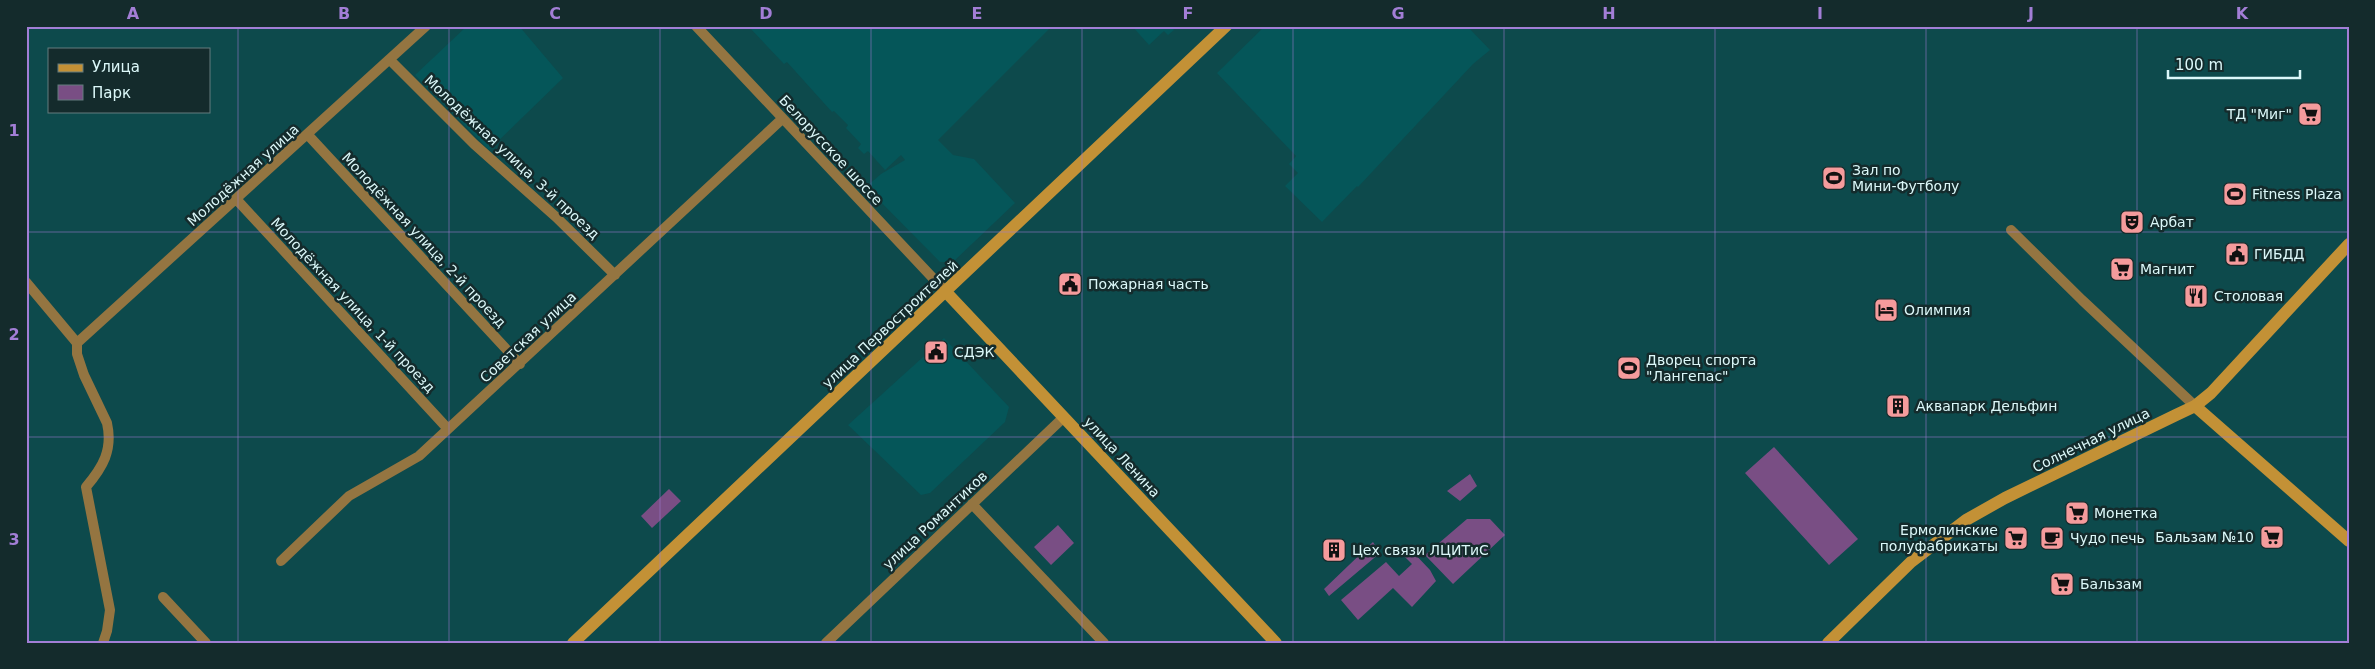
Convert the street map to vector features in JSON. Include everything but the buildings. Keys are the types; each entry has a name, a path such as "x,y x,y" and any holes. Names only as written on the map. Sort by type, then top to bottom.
{"street":[{"name":"Молодёжная улица","path":"78,343 426,26"},
{"name":"Белорусское шоссе","path":"696,26 946,292"},
{"name":"улица Первостроителей","path":"573,643 1226,26"},
{"name":"Молодёжная улица, 3-й проезд","path":"390,60 474,144 556,217 615,275"},
{"name":"Советская улица","path":"281,561 359,488 410,462 448,429 782,119"},
{"name":"Молодёжная улица, 2-й проезд","path":"308,134 520,364"},
{"name":"Молодёжная улица, 1-й проезд","path":"237,200 448,429"},
{"path":"2011,230 2194,406 2349,541"},
{"name":"Солнечная улица","path":"1828,643 1911,562 1966,520 1997,502 2194,406 2224,380 2349,244"},
{"path":"26,282 78,343 80,364 107,423 109,433 105,461 86,487 110,610 108,631 103,643"},
{"name":"улица Ленина","path":"946,292 1276,643"},
{"name":"улица Романтиков","path":"826,643 1064,417"},
{"path":"972,504 1104,643"},
{"path":"163,597 206,643"}],"shaded area":[{"path":"467,26 519,26 563,78 489,150 415,75"},
{"path":"753,26 1052,26 938,140 953,155 974,159 1015,203 953,262 940,262 866,187 881,174 905,160 901,155 885,170 868,151 864,154 858,148 861,144 846,128 848,125 834,111 832,112 787,62 784,64 751,29"},
{"path":"1132,26 1171,26 1174,30 1168,35 1164,31 1149,45"},
{"path":"1265,26 1467,26 1490,50 1473,64 1358,187 1322,222 1285,186 1298,173 1289,164 1296,156 1217,73"},
{"path":"944,338 1009,407 1005,422 930,493 921,495 848,425"}],"green space":[{"path":"1774,447 1858,539 1829,565 1745,473"},
{"path":"1470,474 1477,486 1460,501 1447,491"},
{"path":"669,489 681,501 652,528 641,516"},
{"path":"1467,519 1490,519 1505,535 1453,584 1425,555"},
{"path":"1058,525 1074,543 1051,565 1034,547"},
{"path":"1373,542 1380,553 1329,596 1324,589"},
{"path":"1412,551 1430,570 1436,581 1412,607 1393,588 1358,620 1341,600 1386,562 1399,576 1412,564 1401,553"}],"place":[{"name":"ТД \"Миг\"","path":"2310,114"},
{"name":"Зал по Мини-Футболу","path":"1834,178"},
{"name":"Fitness Plaza","path":"2235,194"},
{"name":"Арбат","path":"2132,222"},
{"name":"ГИБДД","path":"2237,254"},
{"name":"Магнит","path":"2122,269"},
{"name":"Пожарная часть","path":"1070,284"},
{"name":"Столовая","path":"2196,296"},
{"name":"Олимпия","path":"1886,310"},
{"name":"СДЭК","path":"936,352"},
{"name":"Дворец спорта \"Лангепас\"","path":"1629,368"},
{"name":"Аквапарк Дельфин","path":"1898,406"},
{"name":"Монетка","path":"2077,513"},
{"name":"Бальзам №10","path":"2272,537"},
{"name":"Ермолинские полуфабрикаты","path":"2016,538"},
{"name":"Чудо печь","path":"2052,538"},
{"name":"Цех связи ЛЦИТиС","path":"1334,550"},
{"name":"Бальзам","path":"2062,584"}]}
